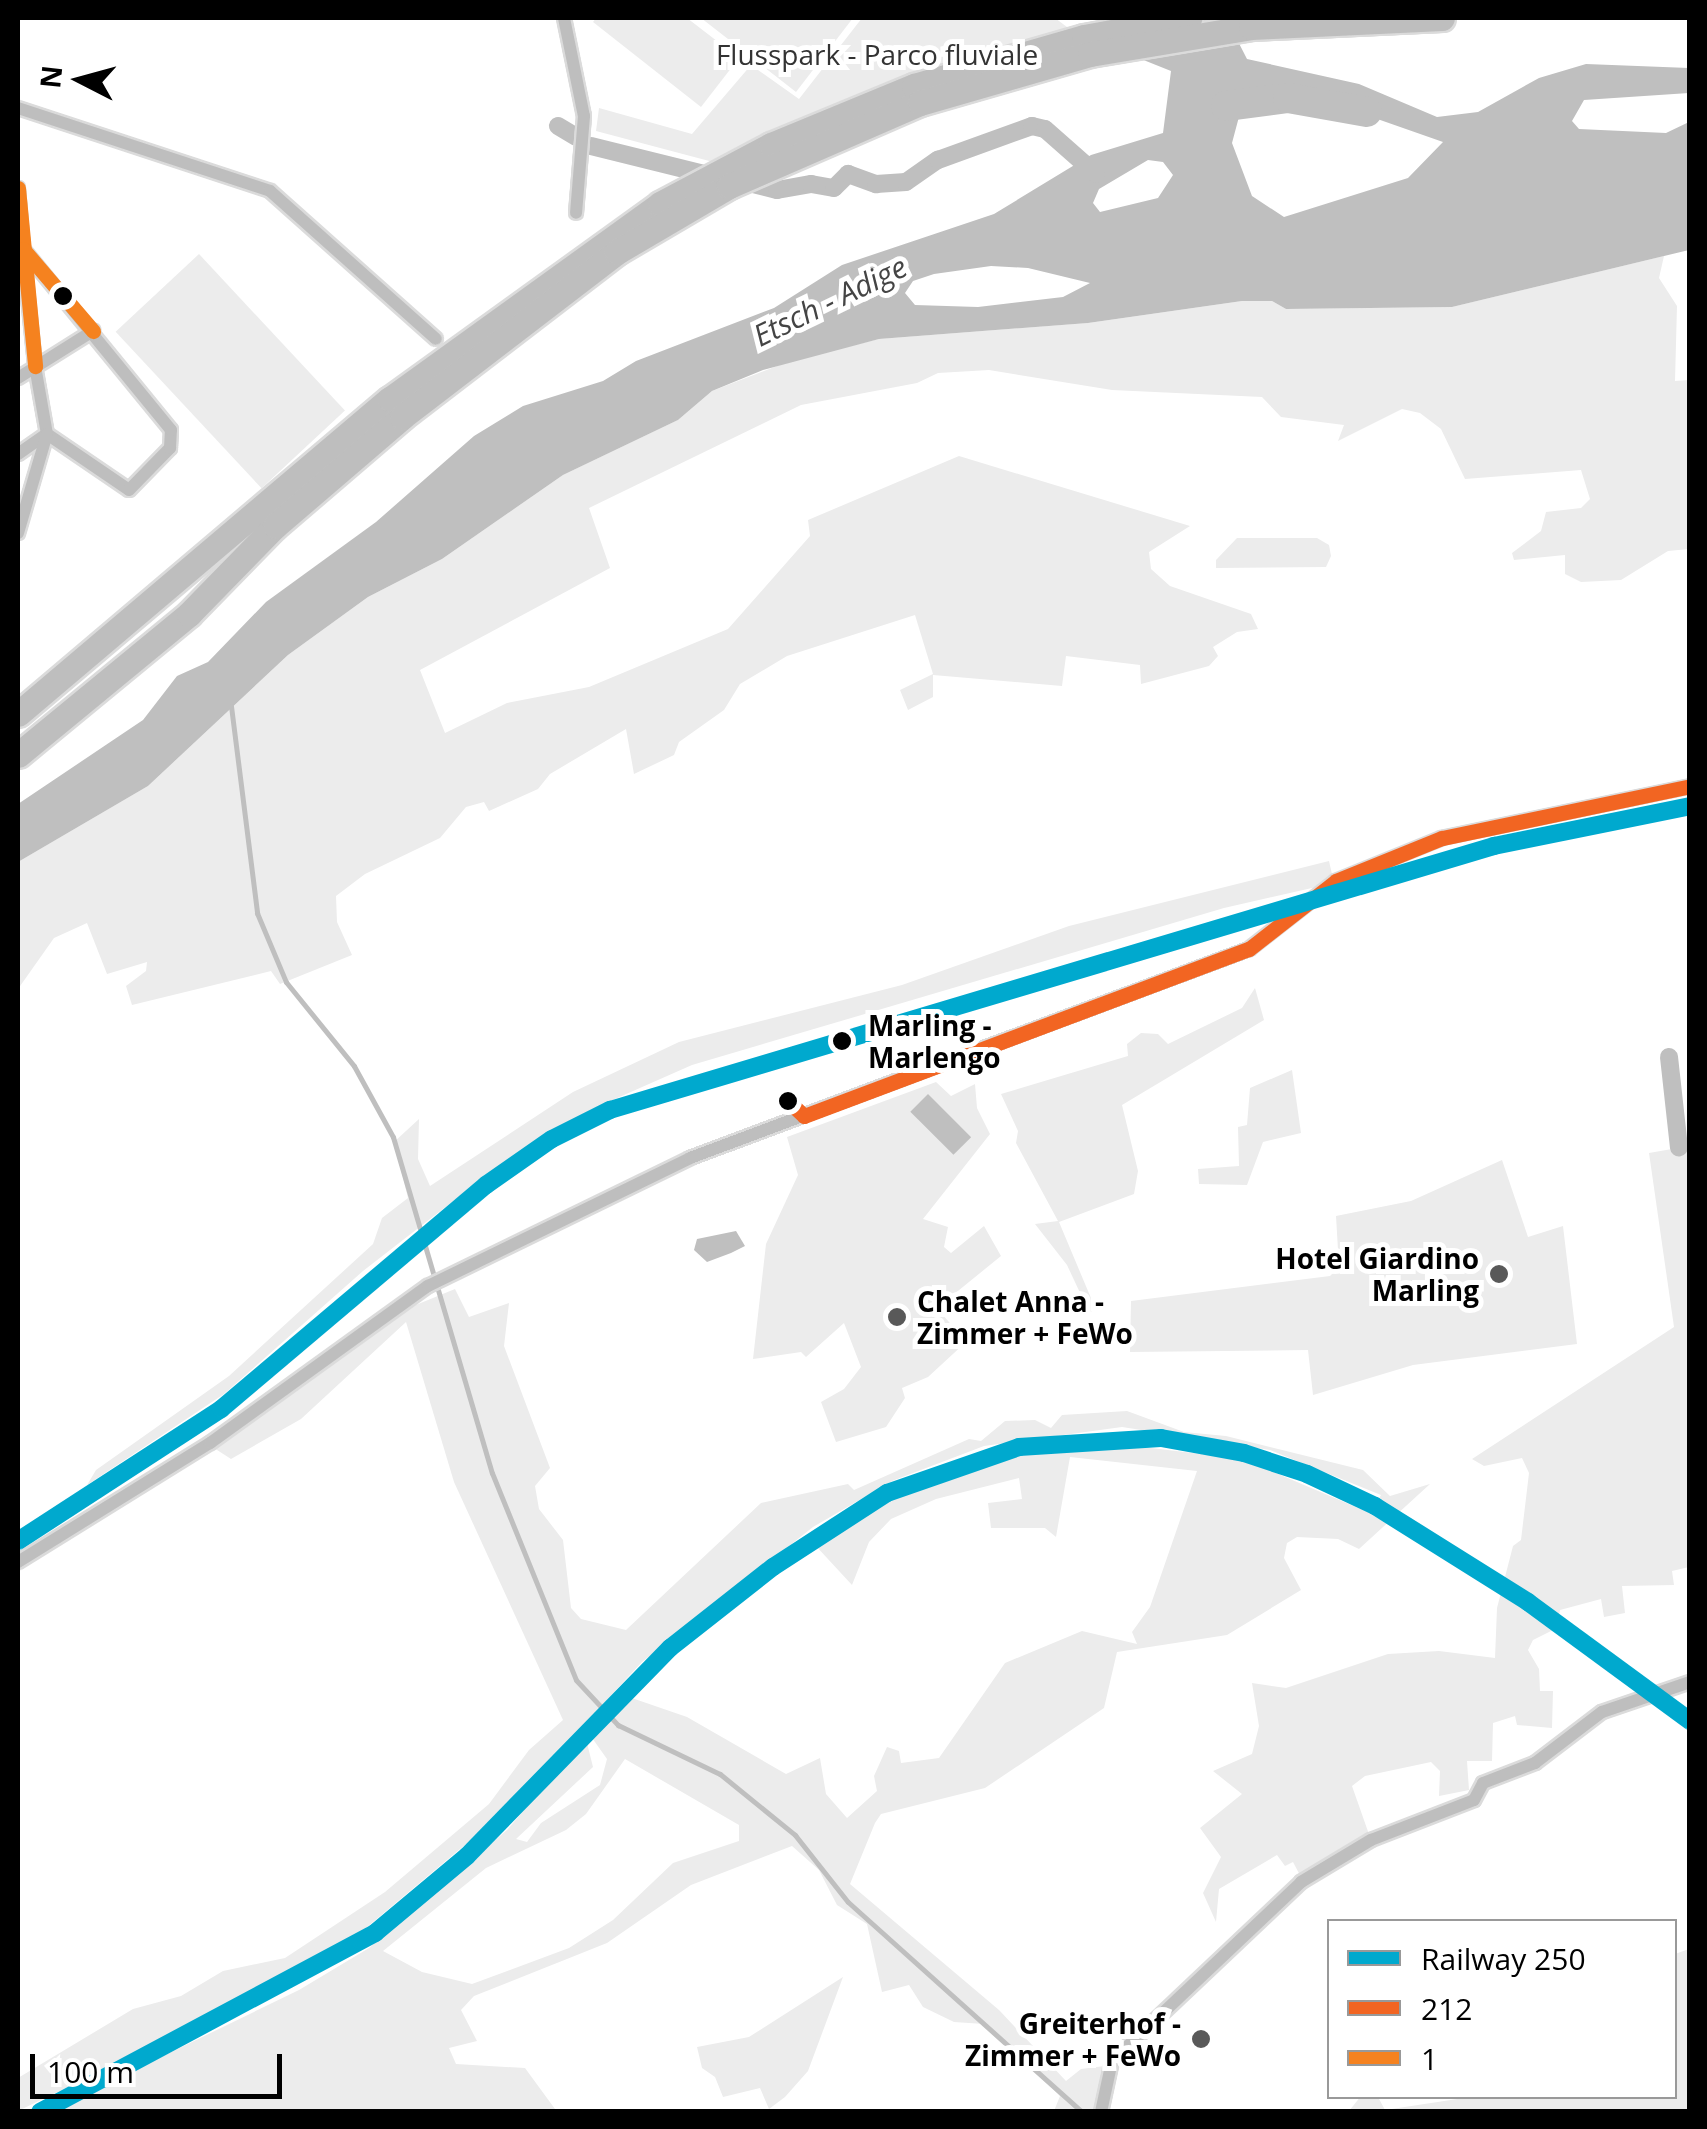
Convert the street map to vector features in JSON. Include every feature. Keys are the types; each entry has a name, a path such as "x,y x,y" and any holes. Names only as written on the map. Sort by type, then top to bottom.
{"highway":[{"path":"18,714 390,399 720,171 844,114 1084,37 1188,18"},
{"path":"18,755 189,614 275,526 612,244 746,178 920,103 1090,54 1251,28 1442,18"}],"street":[{"path":"564,18 584,116 576,213"},
{"path":"18,108 270,191 436,339"},
{"path":"18,188 35,366 47,434 18,533"},
{"path":"23,249 94,331 171,430 170,448 129,490 47,434"},
{"path":"18,378 94,331"},
{"path":"18,454 47,434"},
{"path":"18,1562 210,1442 428,1286 690,1158 1249,949 1352,872 1470,830 1690,786"},
{"path":"1101,2112 1112,2060 1301,1882 1372,1840 1474,1800 1484,1783 1535,1763 1602,1712 1690,1682"}],"green space":[{"path":"596,18 687,18 739,58 701,107 593,22"},
{"path":"701,18 853,18 796,92"},
{"name":"Flusspark - Parco fluviale","path":"862,18 1055,18 1071,30 713,162 596,131 599,108 692,134 751,65 799,99"},
{"path":"199,254 345,411 262,488 116,332"},
{"path":"1664,256 1659,278 1677,306 1675,381 1689,380 1689,549 1668,551 1621,580 1581,582 1565,574 1565,555 1514,560 1512,553 1541,531 1546,512 1581,508 1590,499 1581,470 1465,479 1441,429 1420,413 1402,409 1338,441 1344,425 1281,417 1262,397 1112,390 989,370 938,373 917,383 801,405 589,508 610,568 420,670 445,733 507,703 589,687 728,629 810,536 808,520 959,456 1190,526 1149,552 1151,569 1170,586 1251,614 1258,629 1237,632 1213,647 1218,656 1209,666 1141,684 1140,665 1066,656 1062,686 933,675 933,697 908,710 900,690 933,674 915,615 787,656 740,684 724,710 679,742 674,755 634,774 626,729 550,774 538,789 489,811 484,802 466,807 440,838 365,874 336,896 337,922 352,955 280,984 271,971 132,1005 126,986 146,971 147,962 107,974 87,923 54,938 18,989 18,862 148,786 288,655 368,597 442,559 563,475 678,420 712,391 793,360 879,339 1088,323 1242,301 1272,301 1286,309 1452,307"},
{"path":"1237,538 1317,538 1329,545 1331,556 1326,567 1216,568 1216,560"},
{"path":"1329,861 1334,883 1224,908 692,1065 590,1110 488,1174 363,1271 224,1394 87,1485 96,1470 229,1376 373,1244 382,1218 408,1198 394,1142 419,1119 418,1159 430,1186 573,1092 679,1042 902,985 1069,926"},
{"path":"1255,988 1264,1020 1122,1105 1138,1171 1134,1194 1059,1222 1096,1310 1089,1312 1067,1265 1035,1224 1058,1221 1016,1143 1018,1131 1001,1094 1128,1056 1127,1044 1141,1033 1158,1034 1168,1044 1242,1008"},
{"path":"1292,1070 1301,1133 1263,1142 1247,1185 1199,1184 1198,1169 1239,1166 1238,1127 1247,1125 1250,1088"},
{"path":"936,1082 951,1096 975,1084 977,1108 990,1134 923,1219 948,1227 944,1247 951,1253 984,1226 1001,1256 937,1308 966,1342 928,1377 902,1388 905,1398 886,1427 836,1442 821,1402 844,1389 861,1367 844,1323 806,1357 801,1352 753,1359 766,1244 798,1175 787,1137"},
{"path":"1689,1146 1689,1567 1672,1571 1674,1585 1622,1586 1625,1613 1604,1617 1601,1599 1560,1610 1557,1628 1533,1640 1528,1650 1539,1669 1540,1691 1553,1691 1552,1728 1517,1725 1515,1716 1493,1723 1492,1761 1467,1761 1469,1790 1439,1796 1440,1771 1431,1762 1365,1776 1352,1786 1371,1840 1303,1881 1293,1862 1285,1866 1277,1855 1219,1889 1216,1922 1203,1893 1221,1857 1200,1828 1242,1794 1213,1771 1252,1754 1259,1726 1252,1683 1286,1688 1388,1654 1439,1651 1495,1658 1497,1608 1513,1546 1521,1540 1529,1473 1522,1458 1484,1466 1472,1459 1674,1327 1649,1153"},
{"path":"1502,1160 1528,1237 1563,1226 1577,1344 1413,1365 1313,1395 1308,1350 1130,1352 1131,1301 1330,1276 1339,1267 1336,1216 1411,1201"},
{"path":"455,1289 469,1317 509,1303 504,1346 550,1468 535,1486 539,1509 563,1540 571,1608 581,1619 626,1630 761,1503 848,1484 854,1490 969,1439 981,1441 1005,1421 1035,1420 1051,1428 1062,1415 1127,1411 1184,1432 1226,1436 1363,1470 1390,1496 1430,1484 1359,1549 1338,1539 1297,1537 1287,1543 1284,1558 1301,1590 1227,1635 1117,1652 1104,1708 985,1788 881,1814 875,1823 850,1884 999,2010 1066,2081 1081,2069 1120,2064 1105,2111 1054,2111 1060,2096 984,2024 954,2022 923,2007 909,1985 882,1992 867,1924 837,1905 819,1870 792,1846 691,1885 607,1943 474,1996 461,2010 477,2041 449,2048 456,2064 525,2068 555,2109 609,2111 50,2111 299,1990 369,1948 507,1830 586,1739 593,1767 516,1839 527,1842 541,1823 600,1785 607,1759 590,1735 626,1696 687,1717 786,1774 820,1758 826,1794 847,1818 877,1791 874,1776 887,1747 899,1751 901,1763 939,1758 1005,1663 1082,1631 1137,1644 1132,1632 1150,1607 1197,1471 1070,1457 1056,1537 1045,1528 991,1528 988,1503 1022,1499 1019,1478 936,1499 891,1519 869,1542 852,1585 815,1545 913,1488 1026,1454 1126,1445 1243,1459 1370,1513 1381,1495 1270,1450 1122,1427 984,1446 892,1481 813,1527 642,1662 497,1818 354,1938 190,2028 18,2111 18,2078 133,2009 181,1996 223,1971 285,1958 385,1892 489,1804 529,1750 563,1720 454,1482 406,1322 301,1419 231,1459 214,1448 401,1311","holes":["625,1759 739,1825 739,1841 673,1863 613,1920 569,1948 472,1984 422,1972 383,1951 486,1868 566,1830 586,1814"]},
{"path":"1689,1949 1689,2111 1349,2111 1359,2099 1379,2099 1385,2110 1457,2099 1677,2099 1677,1953"},
{"path":"843,1977 808,2071 785,2097 769,2109 760,2088 723,2097 715,2077 702,2068 697,2047 749,2037"}],"water":[{"path":"1098,18 1226,18 1247,59 1359,84 1437,117 1478,112 1539,78 1586,64 1689,68 1689,93 1584,100 1572,121 1579,129 1666,133 1689,122 1689,250 1452,307 1286,309 1272,301 1242,301 1088,323 879,339 763,370 712,391 678,420 563,475 442,559 368,597 288,655 148,786 18,862 18,804 143,720 177,676 208,662 266,602 376,522 474,436 523,406 603,381 636,361 774,308 842,265 994,214 1091,155 1163,133 1171,71 1141,59","holes":["1271,94 1346,108 1443,142 1408,178 1284,217 1252,196 1232,143 1240,113","1148,160 1163,162 1173,175 1158,198 1100,212 1093,203 1099,189","991,266 1028,268 1090,283 1063,297 978,307 915,305 905,293 913,281"]},
{"path":"928,1094 971,1137 953,1155 910,1112"},
{"path":"736,1231 745,1246 731,1253 707,1262 694,1250 697,1239"}],"waterway":[{"name":"Etsch - Adige","path":"1226,106 1288,98 1367,112"},
{"path":"558,126 576,137"},
{"path":"741,181 777,190 811,184 834,188 848,174 876,184 906,182 938,160 1032,126 1045,129 1096,174"},
{"path":"591,146 716,177"},
{"path":"231,706 257,913 286,982 354,1066 393,1137 492,1473 576,1680 618,1725 720,1774 795,1835 848,1902 1082,2112"},
{"path":"1669,1057 1679,1147"}],"rail line":[{"name":"250","path":"18,1541 221,1409 486,1185 552,1139 610,1110 1494,846 1690,806"},
{"name":"250","path":"40,2112 375,1933 467,1856 670,1648 773,1567 887,1493 1019,1447 1161,1438 1244,1453 1307,1474 1375,1506 1528,1602 1690,1721"}],"transit line":[{"name":"1","path":"18,188 35,366"},
{"name":"1","path":"22,236 23,249 93,331"},
{"name":"212","path":"788,1101 804,1116 1249,949 1336,881 1442,838 1690,786"}],"place":[{"name":"Marling - Marlengo","path":"842,1041"},
{"name":"Hotel Giardino Marling","path":"1499,1274"},
{"name":"Chalet Anna - Zimmer + FeWo","path":"897,1317"},
{"name":"Greiterhof - Zimmer + FeWo","path":"1201,2039"}]}
